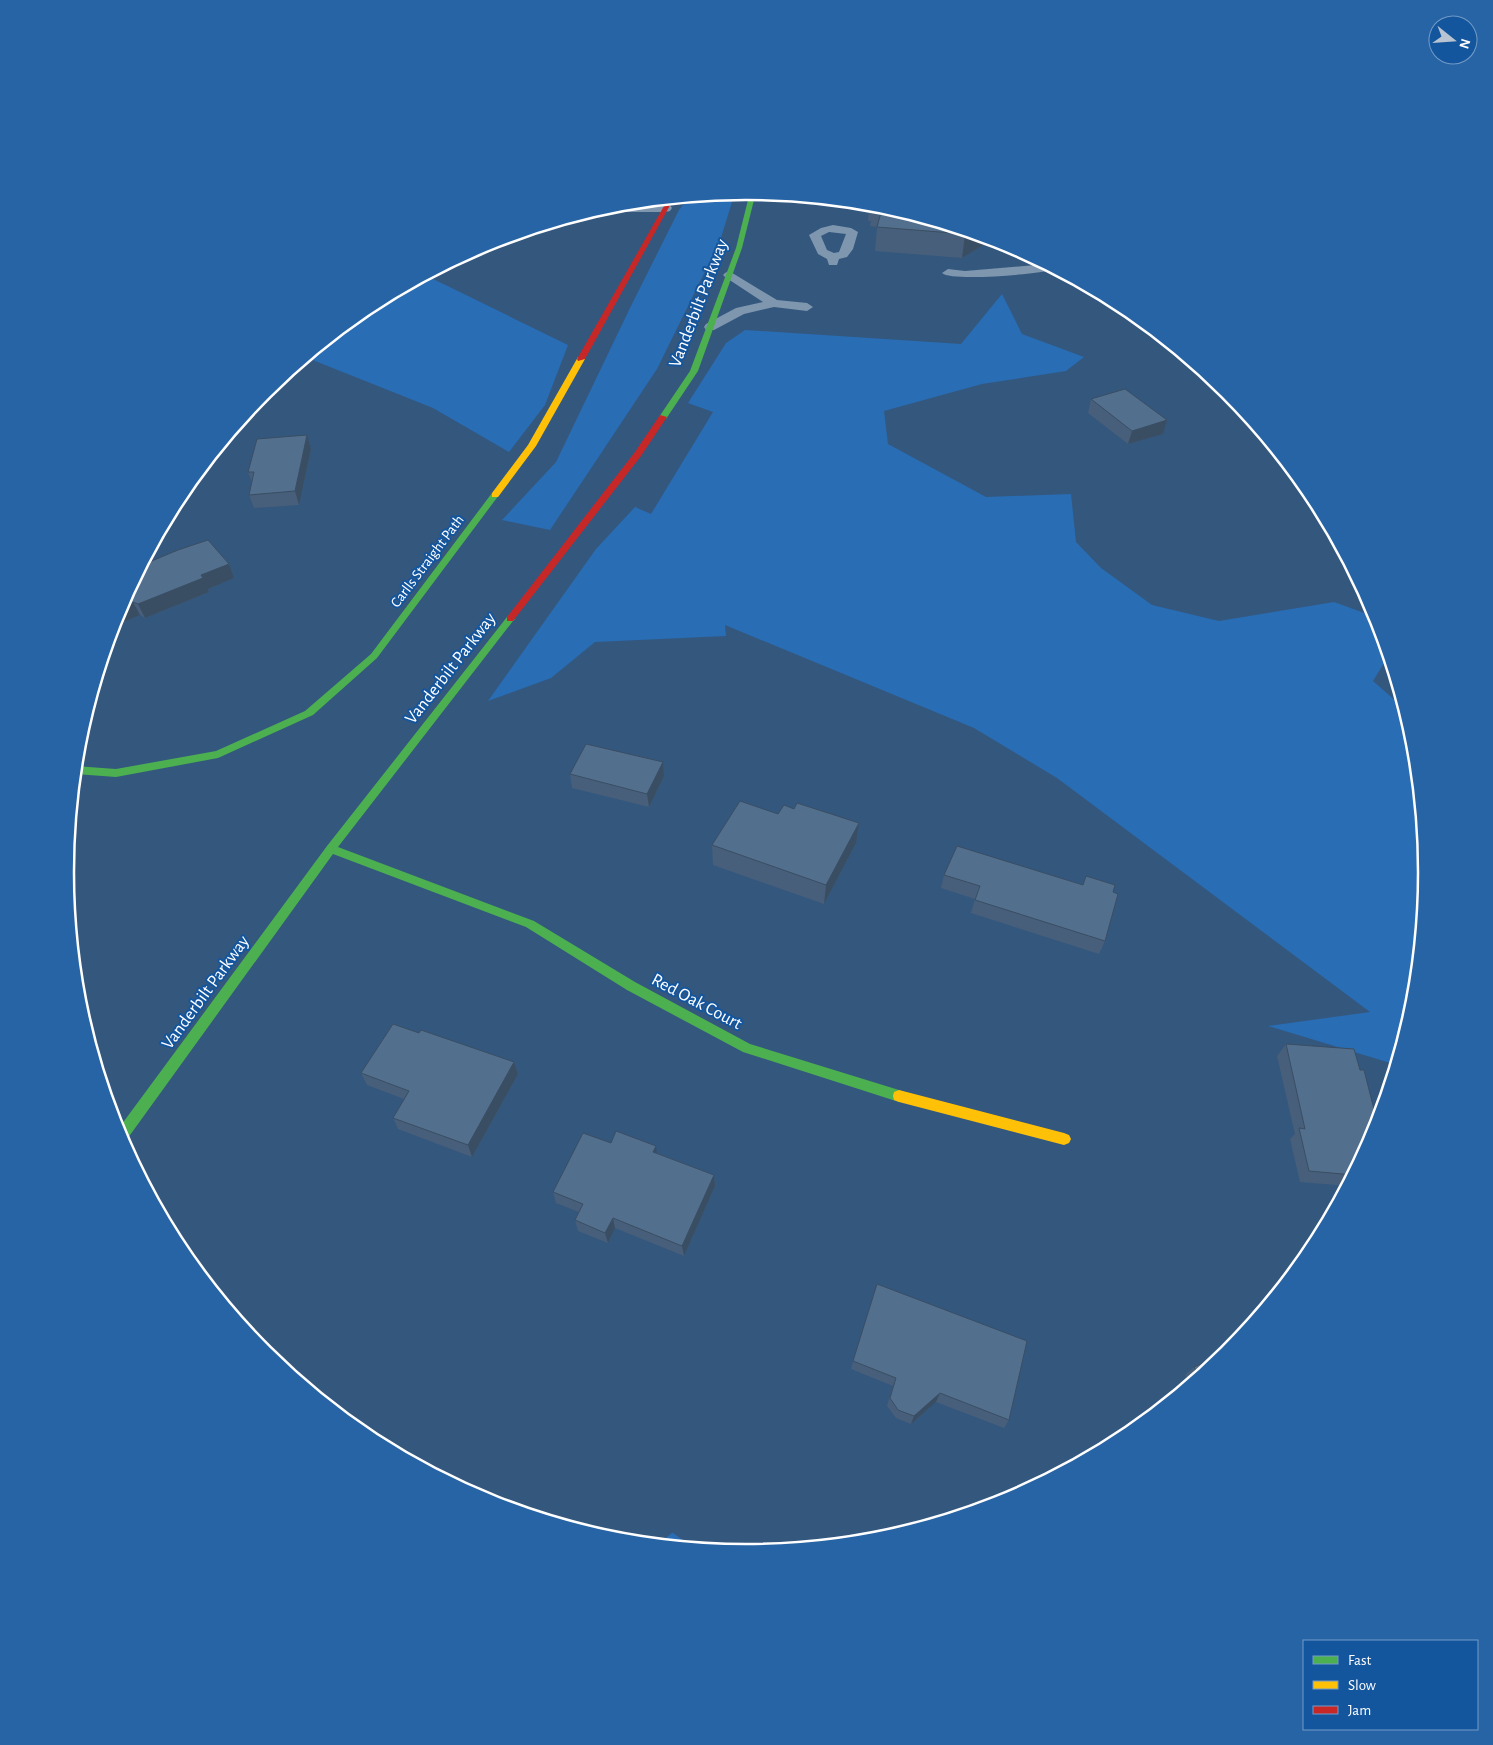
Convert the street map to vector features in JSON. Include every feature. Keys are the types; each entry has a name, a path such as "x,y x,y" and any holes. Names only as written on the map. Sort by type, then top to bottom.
{"street":[{"name":"Vanderbilt Parkway","path":"125,1131 331,849 638,454 694,371 739,248 751,200"},
{"name":"Carlls Straight Path","path":"82,770 116,772 218,754 309,713 374,656 532,446 667,205"},
{"name":"Red Oak Court","path":"331,849 530,924 632,986 747,1048 877,1090 1064,1138"}],"lane":[{"path":"948,273 965,274 1041,268"},
{"path":"729,275 758,295 774,303 807,307"},
{"path":"710,327 740,311 774,303"}],"shaded area":[{"path":"732,200 720,241 657,369 550,530 502,520 556,462 679,210 684,203"},
{"path":"432,278 568,345 545,405 509,452 433,408 312,360 373,313"},
{"path":"1002,294 1022,334 1084,357 1066,371 982,384 884,411 888,444 986,497 1071,494 1076,542 1101,568 1152,605 1219,621 1334,602 1368,614 1385,661 1373,681 1397,702 1406,741 1418,829 1418,916 1413,960 1406,1004 1391,1063 1268,1026 1370,1012 1057,778 974,728 725,625 726,636 595,642 551,678 488,701 596,549 635,507 651,514 713,412 688,403 726,343 745,330 961,344"},
{"path":"673,1533 685,1542 664,1540"}],"building":[{"path":"881,214 957,233 877,227"},
{"path":"1125,389 1167,420 1132,431 1091,399"},
{"path":"307,435 295,491 249,495 254,472 248,472 257,439"},
{"path":"208,540 229,564 201,575 203,578 138,604 130,603 150,562"},
{"path":"586,744 663,762 647,794 570,774"},
{"path":"740,801 778,814 784,805 794,809 797,803 859,823 826,885 712,845"},
{"path":"957,846 1083,885 1086,876 1115,885 1113,892 1118,894 1105,941 975,900 980,886 944,875"},
{"path":"393,1024 419,1033 421,1030 514,1062 468,1145 393,1118 409,1091 361,1073"},
{"path":"1286,1044 1354,1049 1360,1070 1364,1070 1375,1113 1348,1174 1309,1171 1299,1128 1305,1129"},
{"path":"616,1131 656,1146 653,1152 714,1175 682,1246 613,1218 605,1233 575,1220 583,1204 553,1192 583,1133 611,1143"},
{"path":"877,1284 1027,1341 1009,1420 940,1393 914,1416 898,1410 890,1398 896,1378 853,1361"},
{"path":"1209,1360 1197,1372 1194,1367"}],"traffic: fast":[{"path":"663,417 694,371 739,248 751,200"},
{"path":"82,771 116,773 218,754 309,713 374,656 495,495"},
{"path":"125,1131 331,849 510,619"},
{"path":"331,849 530,924 631,986 747,1048 899,1096"}],"traffic: slow":[{"path":"495,495 532,446 581,359"},
{"path":"899,1096 1064,1139"}],"traffic: jam":[{"path":"581,359 667,205"},
{"path":"510,619 638,454 663,417"}]}
